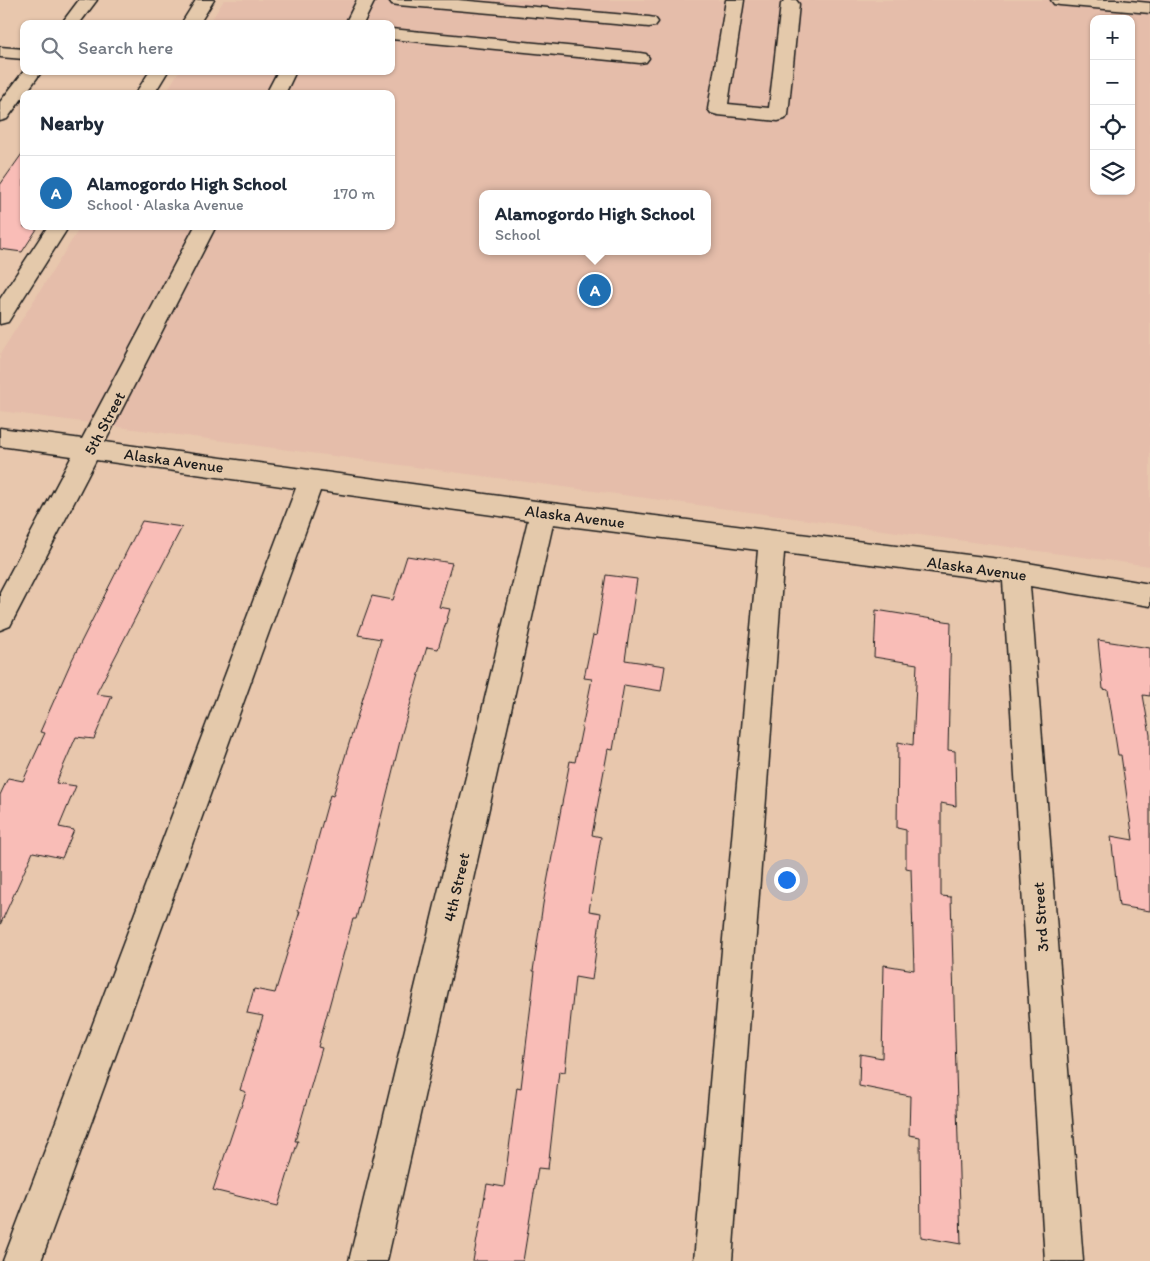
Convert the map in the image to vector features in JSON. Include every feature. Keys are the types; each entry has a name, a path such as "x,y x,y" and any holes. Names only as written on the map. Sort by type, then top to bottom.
{"street":[{"path":"73,20 88,0"},
{"path":"192,20 205,0"},
{"path":"356,20 366,0"},
{"path":"398,0 649,22"},
{"path":"735,0 718,109 778,114 790,4"},
{"path":"1060,0 1150,8"},
{"path":"395,34 640,58"},
{"path":"0,52 20,54"},
{"path":"0,115 30,75"},
{"path":"147,90 156,75"},
{"path":"277,90 285,75"},
{"path":"0,316 55,230"},
{"name":"5th Street","path":"0,618 91,449 204,230"},
{"name":"Alaska Avenue","path":"0,437 543,512 1016,572 1150,595"},
{"path":"22,1261 312,480"},
{"name":"4th Street","path":"368,1261 543,512"},
{"path":"713,1261 772,541"},
{"name":"3rd Street","path":"1016,572 1064,1261"}],"shaded area":[{"path":"224,0 1150,0 1150,566 0,411 0,354 78,230 395,230 395,90 167,90 177,75 395,75 395,20 212,20"}],"building":[{"path":"20,157 20,230 36,230 22,252 0,249 0,185"},
{"path":"142,521 182,527 96,694 112,696 94,739 76,737 56,783 76,786 59,827 74,830 62,858 33,852 0,925 0,795 8,778 23,781 45,733 40,732 71,662"},
{"path":"407,556 452,563 439,607 450,609 438,649 427,647 402,733 356,919 353,919 318,1047 322,1048 295,1141 298,1141 278,1206 213,1190 246,1092 240,1090 263,1016 247,1013 254,989 275,993 300,911 298,911 330,795 333,796 381,639 358,635 372,596 393,600"},
{"path":"606,575 637,579 625,660 665,666 661,691 624,685 613,750 608,749 592,835 601,837 589,911 601,913 592,980 575,977 565,1072 559,1071 548,1169 538,1168 523,1261 473,1261 487,1184 504,1187 517,1087 521,1088 535,971 533,971 543,904 570,761 575,762 592,679 584,678 593,635 596,636"},
{"path":"876,610 951,622 948,750 955,751 956,806 941,803 941,896 951,897 961,1244 921,1237 920,1137 909,1135 910,1096 859,1086 860,1054 882,1058 884,965 914,970 911,869 906,868 906,830 897,828 898,742 913,745 917,664 874,657"},
{"path":"1098,640 1150,648 1150,696 1143,695 1150,735 1150,911 1119,906 1111,836 1133,840 1121,755 1118,755 1108,690 1103,689"}],"place":[{"name":"Alamogordo High School","path":"595,290"}]}
